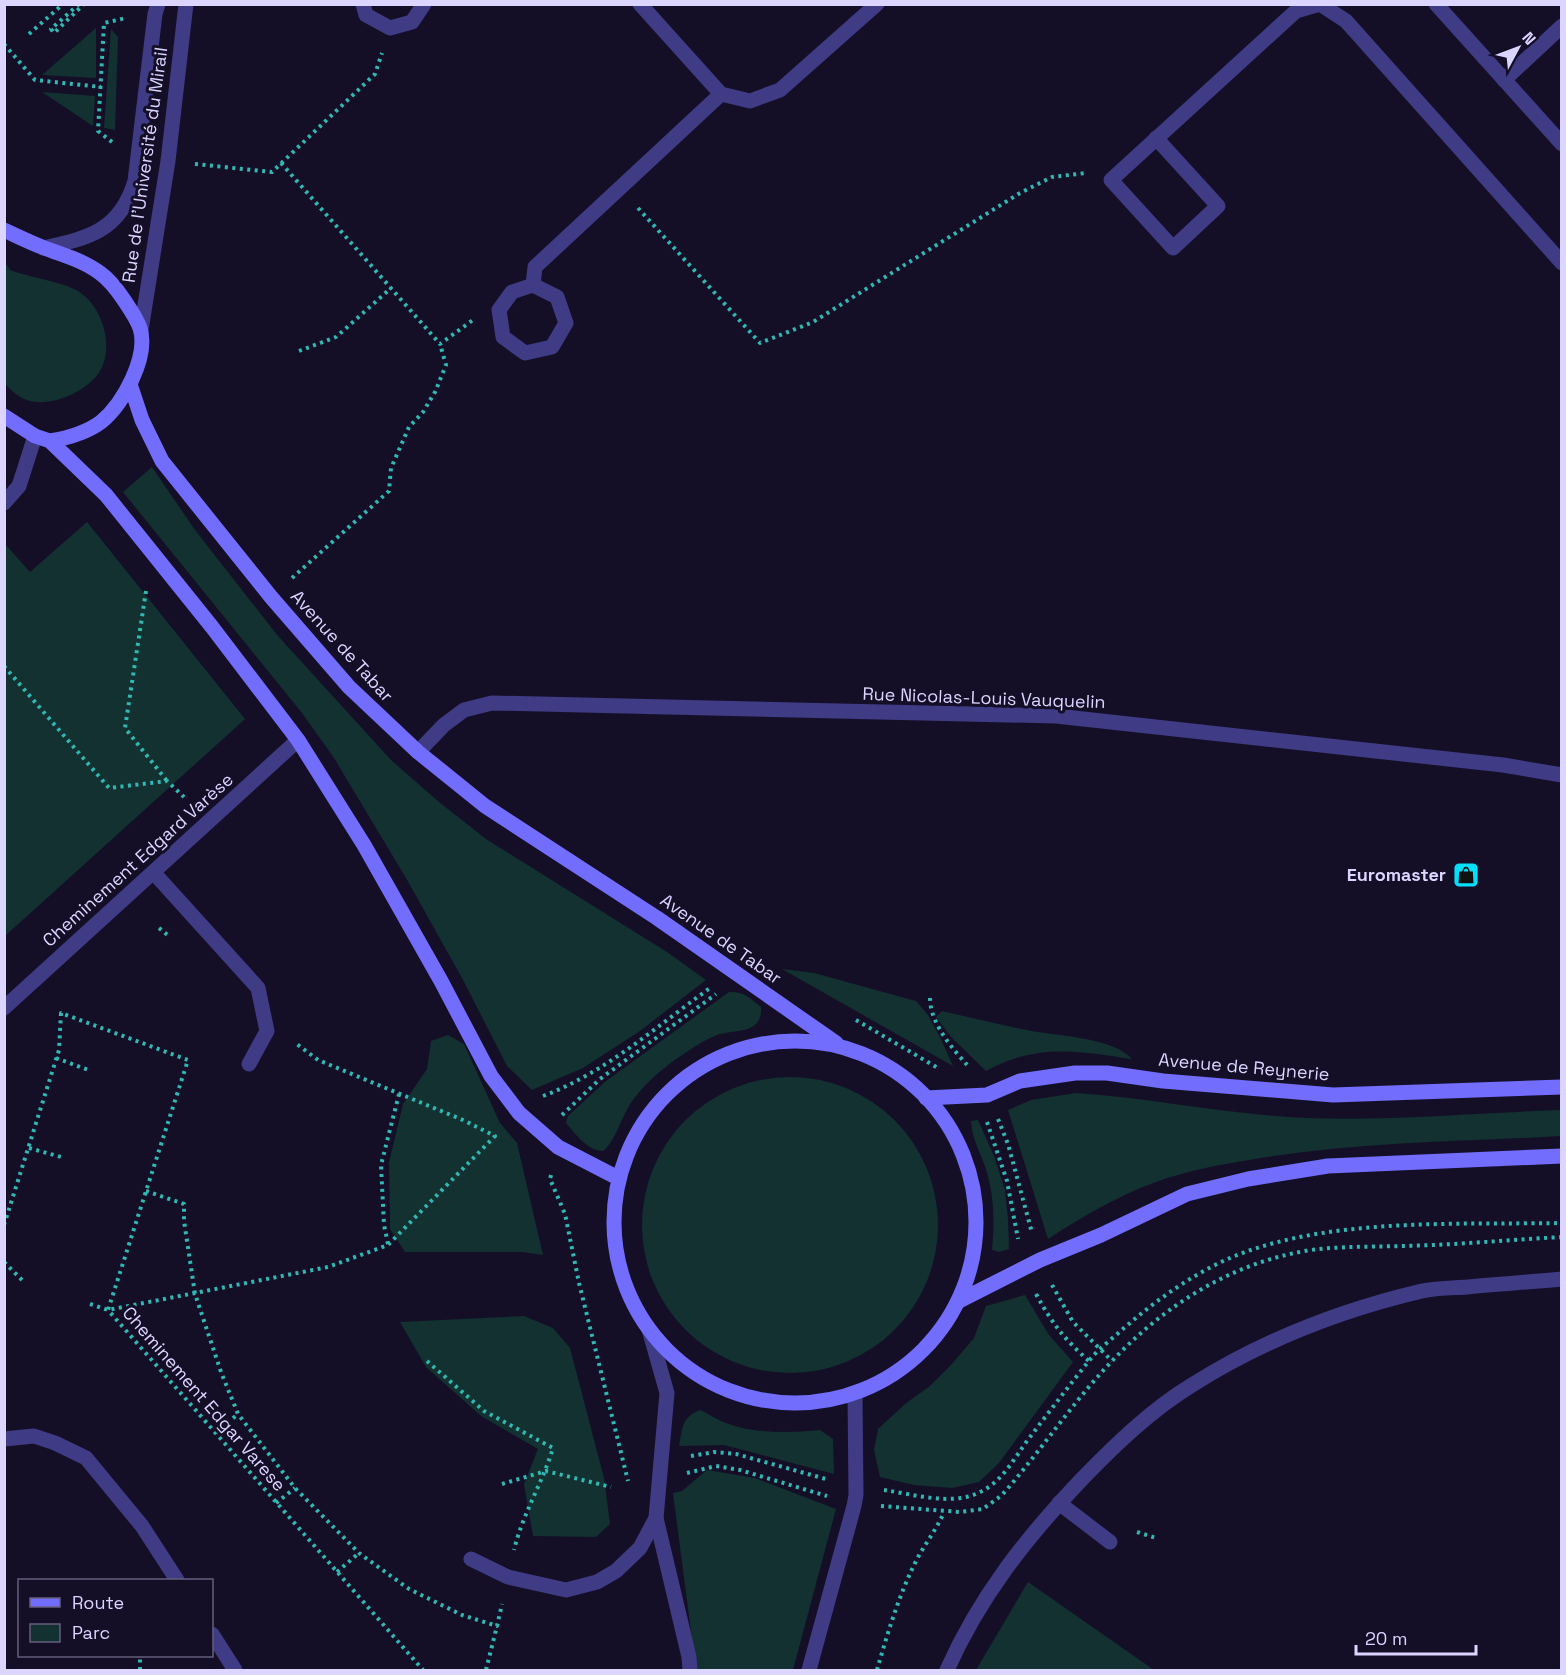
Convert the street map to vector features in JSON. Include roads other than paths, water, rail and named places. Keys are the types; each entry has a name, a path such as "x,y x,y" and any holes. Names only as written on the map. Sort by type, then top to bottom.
{"main road":[{"path":"4,230 43,248 77,260 101,273 119,292 141,330 137,368 121,399 101,422 85,432 50,441"},
{"name":"Avenue de Tabar","path":"130,384 141,420 162,461 271,597 349,687 418,752 485,806 657,918 841,1047"},
{"path":"4,416 35,436 50,441 106,495 298,740 364,845 441,981 491,1076 519,1113 558,1147 618,1178"},
{"path":"784,1041 813,1041 865,1055 908,1080 926,1098 959,1144 970,1175 976,1207 976,1239 971,1270 959,1301 946,1325 925,1350 904,1368 881,1383 855,1394 827,1401 799,1404 771,1402 743,1396 716,1386 692,1372 669,1354 650,1333 623,1280 615,1246 613,1212 618,1178 627,1151 640,1125 658,1102 702,1065 756,1044 784,1041"},
{"name":"Avenue de Reynerie","path":"926,1098 980,1095 1020,1081 1075,1072 1107,1072 1163,1081 1333,1095 1562,1087"},
{"path":"959,1301 1041,1260 1101,1235 1186,1194 1248,1179 1328,1166 1562,1156"}],"street":[{"name":"Rue de l'Université du Mirail","path":"43,248 79,240 99,232 120,213 129,201 135,181 158,4"},
{"name":"Rue de l'Université du Mirail","path":"141,330 168,162 186,4"},
{"path":"363,4 366,15 390,28 412,22 424,4"},
{"path":"640,4 722,94 750,101 780,90 878,4"},
{"path":"1156,138 1218,206 1173,248 1111,180 1156,138 1296,11 1320,4 1346,21 1562,264"},
{"path":"1436,4 1562,144"},
{"path":"1504,80 1562,26"},
{"path":"533,285 535,267 722,94"},
{"path":"533,285 557,297 566,323 552,347 525,353 503,337 499,310 512,292 533,285"},
{"path":"4,503 19,486 35,436"},
{"name":"Rue Nicolas-Louis Vauquelin","path":"418,752 444,725 464,710 492,703 1056,716 1503,765 1562,775"},
{"name":"Cheminement Edgard Varèse","path":"4,1008 298,740"},
{"path":"154,873 258,988 267,1030 249,1064"},
{"path":"947,1671 959,1643 986,1595 1020,1548 1112,1448 1191,1385 1271,1342 1312,1324 1424,1290 1562,1279"},
{"path":"650,1333 667,1393 656,1518 689,1656 690,1671"},
{"path":"809,1671 855,1506 855,1394"},
{"path":"4,1439 34,1436 56,1443 86,1458 142,1526 176,1579"},
{"path":"1059,1503 1110,1542"},
{"path":"471,1559 508,1577 566,1590 597,1582 616,1571 640,1548 656,1518"},
{"path":"213,1636 235,1671"}],"place":[{"name":"Euromaster","path":"1466,875"}]}
